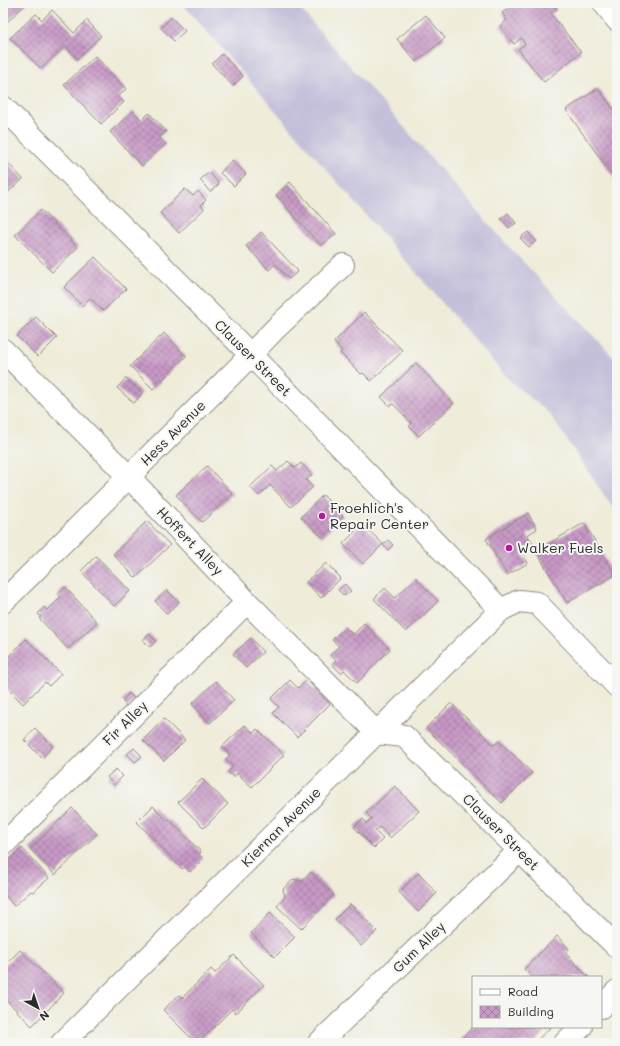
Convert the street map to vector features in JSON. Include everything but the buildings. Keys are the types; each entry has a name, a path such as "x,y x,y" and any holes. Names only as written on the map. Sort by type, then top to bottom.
{"street":[{"path":"604,3 617,20"},
{"name":"Clauser Street","path":"3,107 501,610"},
{"name":"Hess Avenue","path":"3,602 250,356 275,328 343,265"},
{"name":"Hoffert Alley","path":"4,355 129,477 247,602 377,732"},
{"name":"Kiernan Avenue","path":"62,1043 501,610 519,601 537,603 617,686"},
{"name":"Fir Alley","path":"3,845 247,602"},
{"name":"Clauser Street","path":"377,732 404,736 617,947"},
{"name":"Gum Alley","path":"319,1043 519,851"},
{"path":"602,1006 617,991"},
{"path":"565,1043 580,1028"}],"shaded area":[{"path":"182,3 295,3 509,247 617,361 617,514 549,413 510,381"}],"place":[{"name":"Froehlich's Repair Center","path":"322,516"},
{"name":"Walker Fuels","path":"509,548"}]}
